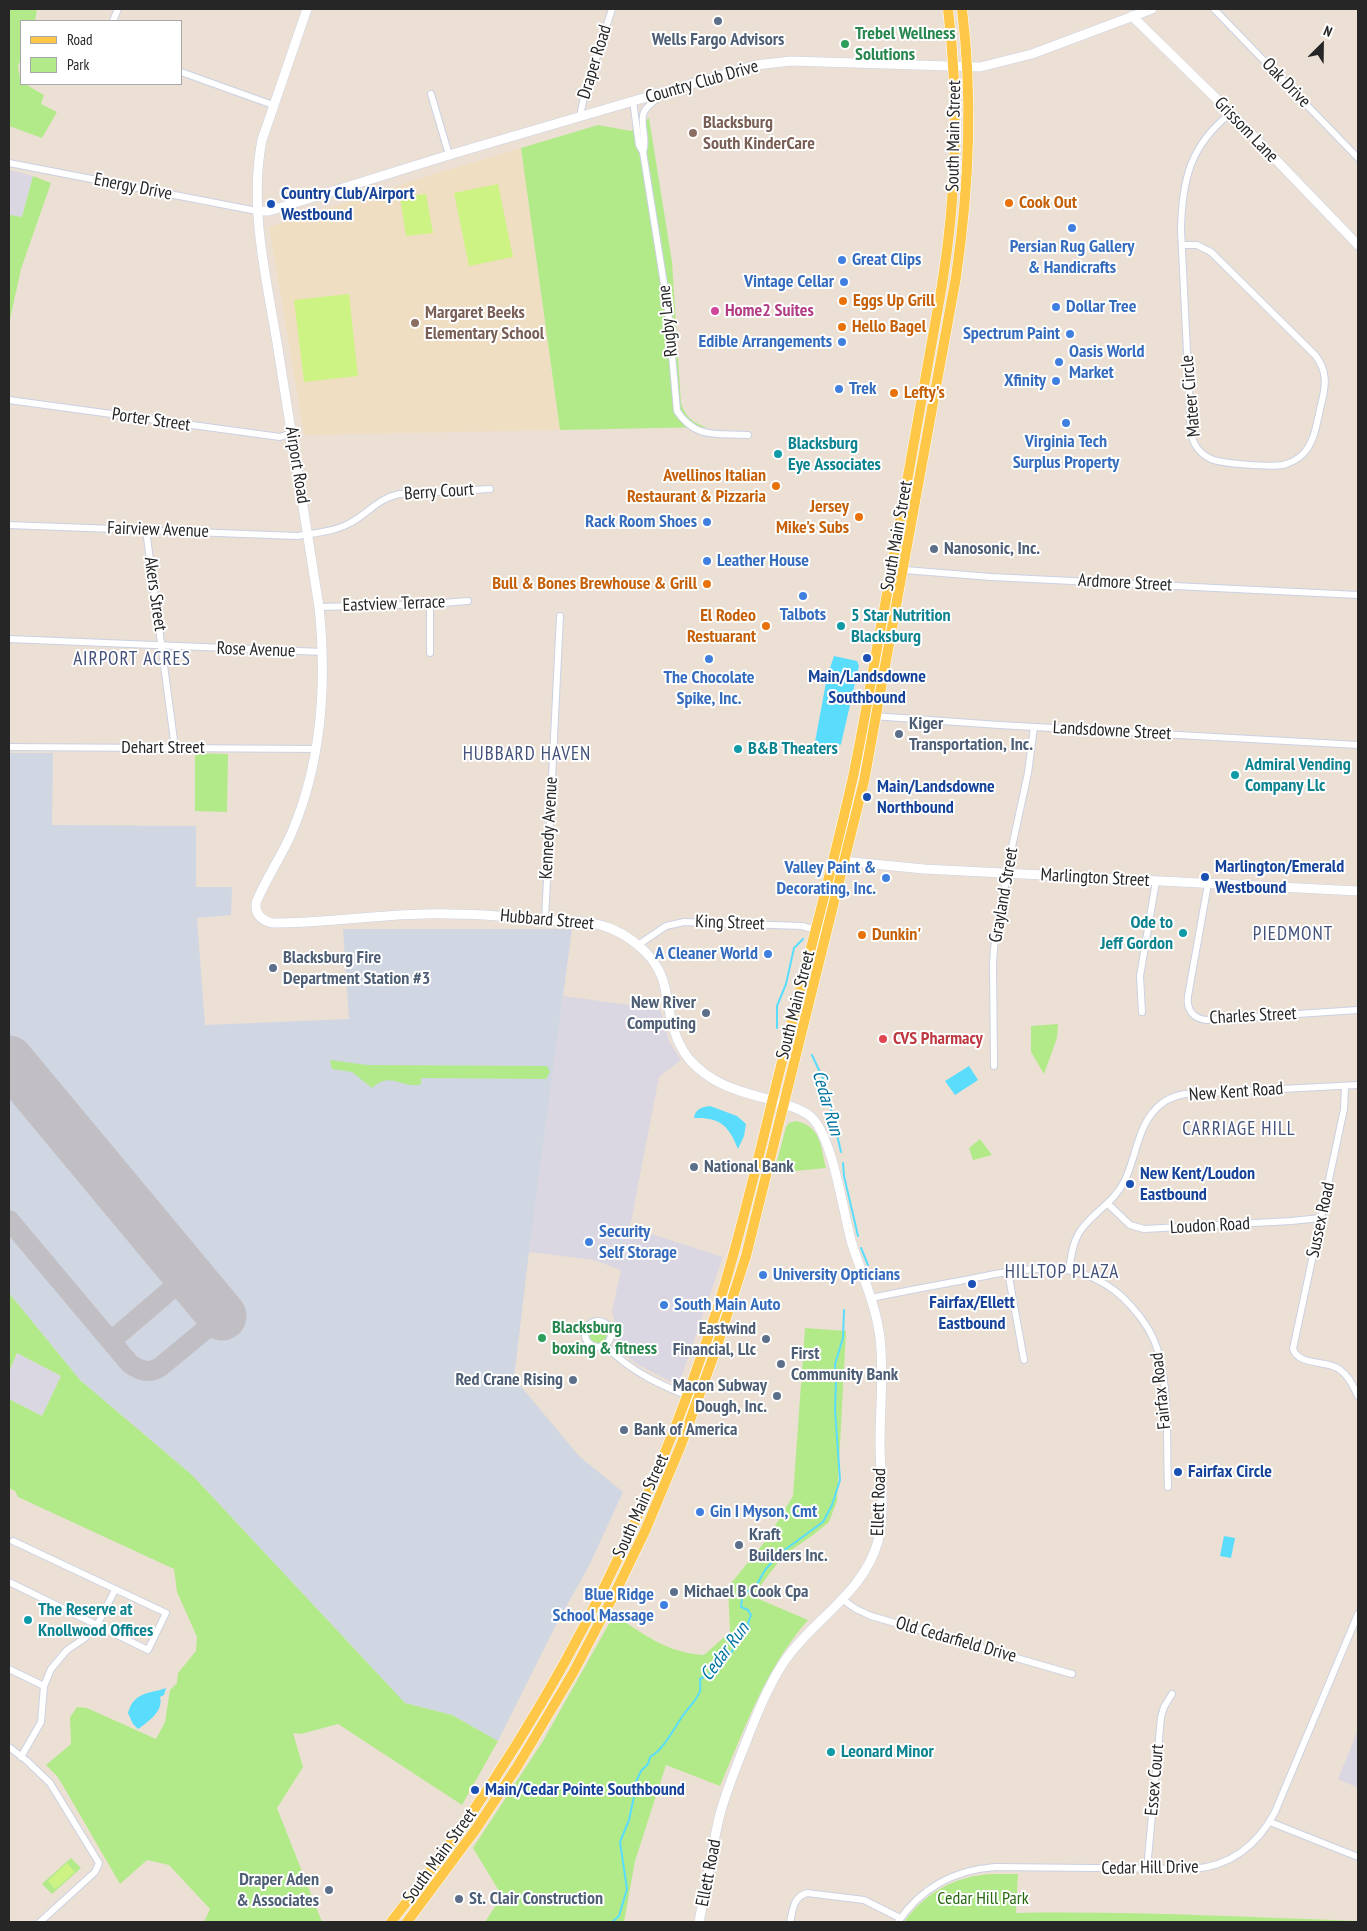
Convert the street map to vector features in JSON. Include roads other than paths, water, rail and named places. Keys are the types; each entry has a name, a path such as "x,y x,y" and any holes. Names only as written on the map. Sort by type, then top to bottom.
{"main road":[{"name":"South Main Street","path":"391,1922 436,1862 507,1760 550,1690 605,1586 634,1526 687,1396 722,1292 746,1204 852,778 892,569 948,247 955,167 956,123 954,66 948,9"},
{"name":"South Main Street","path":"407,1922 449,1867 517,1767 573,1674 616,1591 671,1470 699,1400 746,1256 864,781 960,249 968,160 967,66 962,9"},
{"path":"507,1760 517,1767"}],"street":[{"name":"Airport Road","path":"260,918 256,911 256,903 280,859 295,825 310,778 316,750 321,704 323,652 320,607 257,211 258,162 262,140 307,9"},
{"name":"Draper Road","path":"580,116 584,97 612,9"},
{"name":"Country Club Drive","path":"257,211 269,211 449,155 738,70 783,62 980,67 1032,54 1152,9"},
{"name":"Oak Drive","path":"1214,9 1358,158"},
{"name":"Grissom Lane","path":"1132,16 1231,113 1358,245"},
{"path":"182,72 273,105"},
{"name":"Rugby Lane","path":"668,91 654,101 644,114 646,144 644,152 668,309 675,404 685,423 694,430 703,433 748,435"},
{"path":"431,94 449,155"},
{"name":"Rugby Lane","path":"633,101 639,145 644,152"},
{"name":"Mateer Circle","path":"1182,245 1197,245 1211,252 1321,363 1326,389 1312,441 1304,454 1291,463 1274,466 1219,462 1204,456 1193,442 1191,433 1182,245 1181,202 1189,168 1195,155 1214,127 1231,113"},
{"name":"Energy Drive","path":"9,163 257,211"},
{"name":"Porter Street","path":"9,400 280,438 292,433"},
{"name":"Berry Court","path":"308,534 340,528 349,524 390,496 490,488"},
{"name":"Fairview Avenue","path":"9,524 297,536 308,534"},
{"name":"Akers Street","path":"146,530 175,748"},
{"name":"Ardmore Street","path":"892,569 1011,578 1358,595"},
{"name":"Eastview Terrace","path":"320,607 468,601"},
{"path":"430,604 430,653"},
{"name":"Kennedy Avenue","path":"545,920 560,616"},
{"name":"Rose Avenue","path":"9,639 323,652"},
{"name":"Landsdowne Street","path":"865,715 1358,745"},
{"name":"Grayland Street","path":"994,1066 993,964 1013,842 1028,773 1034,726"},
{"name":"Dehart Street","path":"9,747 316,750"},
{"name":"Marlington Street","path":"833,857 924,869 1358,891"},
{"path":"1142,1012 1140,976 1156,881"},
{"name":"Charles Street","path":"1208,884 1188,996 1188,1007 1195,1016 1207,1020 1358,1010"},
{"name":"Hubbard Street","path":"260,918 273,924 423,914 495,916 605,926 628,937 653,962 662,977 673,1029 692,1063 719,1084 742,1093 772,1100"},
{"name":"King Street","path":"638,945 666,926 684,922 802,926 826,933"},
{"name":"New Kent Road","path":"1069,1270 1077,1235 1121,1188 1126,1180 1149,1117 1166,1100 1186,1094 1358,1085"},
{"name":"Sussex Road","path":"1345,1086 1344,1109 1294,1345 1295,1354 1302,1359 1324,1362 1339,1369 1347,1377 1358,1396"},
{"name":"Ellett Road","path":"699,1922 722,1806 755,1718 777,1673 791,1651 842,1599 870,1562 878,1543 881,1523 880,1438 882,1360 878,1328 871,1298 852,1243 831,1160 820,1129 807,1114 772,1100"},
{"name":"Loudon Road","path":"1108,1204 1130,1225 1144,1229 1321,1218"},
{"name":"Fairfax Road","path":"871,1298 1008,1272 1043,1268 1069,1270 1100,1281 1121,1296 1140,1316 1156,1344 1164,1386 1168,1487"},
{"path":"1008,1272 1024,1360"},
{"path":"603,1321 610,1328 610,1338 605,1345 594,1346 587,1341 585,1332 590,1323 603,1321"},
{"path":"605,1345 616,1357 633,1369 699,1400"},
{"path":"9,1582 148,1650 166,1613 13,1541"},
{"path":"21,1757 41,1722 44,1686 51,1668 58,1659 92,1632 115,1590"},
{"name":"Old Cedarfield Drive","path":"842,1599 856,1609 871,1616 1072,1674"},
{"name":"Cedar Hill Drive","path":"899,1920 912,1902 931,1887 975,1869 995,1867 1193,1869 1220,1864 1237,1856 1249,1847 1270,1822 1299,1758 1358,1614"},
{"path":"9,1669 44,1686"},
{"name":"Essex Court","path":"1148,1869 1161,1717 1164,1707 1172,1694"},
{"path":"9,1747 50,1783 99,1862 95,1872 40,1922"},
{"path":"1270,1822 1358,1857"},
{"path":"790,1922 796,1900 807,1893 864,1900 899,1920"}],"water":[{"path":"834,656 857,661 859,666 841,744 836,749 819,746 815,742 827,677"},
{"path":"969,1066 978,1080 955,1095 945,1081"},
{"path":"710,1106 737,1116 746,1124 744,1136 738,1149 731,1134 722,1124 711,1119 694,1118 699,1109"},
{"path":"1224,1536 1235,1538 1231,1558 1220,1556"},
{"path":"166,1688 164,1695 160,1697 160,1707 138,1729 133,1724 128,1713 134,1701 143,1694"}],"waterway":[{"name":"Cedar Run","path":"777,1028 777,1006 786,984 794,948 803,939"},
{"name":"Cedar Run","path":"812,1055 825,1083 841,1152"},
{"name":"Cedar Run","path":"843,1163 844,1176 858,1236"},
{"name":"Cedar Run","path":"861,1248 868,1265"},
{"name":"Cedar Run","path":"612,1922 619,1916 627,1889 620,1842 629,1820 635,1792 634,1786 641,1771 648,1764 650,1757 665,1743 697,1697 700,1690 700,1679 711,1673 726,1658 741,1635 749,1627 748,1623 751,1615 748,1610 741,1607 742,1598 751,1588 756,1586 765,1570 779,1554 823,1522 832,1505 840,1480 835,1410 835,1364 843,1338 844,1310"}],"place":[{"name":"Wells Fargo Advisors","path":"718,21"},
{"name":"Trebel Wellness Solutions","path":"845,44"},
{"name":"Blacksburg South KinderCare","path":"693,133"},
{"name":"Cook Out","path":"1009,203"},
{"name":"Country Club/Airport Westbound","path":"271,204"},
{"name":"Persian Rug Gallery & Handicrafts","path":"1072,228"},
{"name":"Great Clips","path":"842,260"},
{"name":"Vintage Cellar","path":"844,282"},
{"name":"Eggs Up Grill","path":"843,301"},
{"name":"Dollar Tree","path":"1056,307"},
{"name":"Home2 Suites","path":"715,311"},
{"name":"Margaret Beeks Elementary School","path":"415,323"},
{"name":"Hello Bagel","path":"842,327"},
{"name":"Spectrum Paint","path":"1070,334"},
{"name":"Edible Arrangements","path":"842,342"},
{"name":"Oasis World Market","path":"1059,362"},
{"name":"Xfinity","path":"1056,381"},
{"name":"Trek","path":"839,389"},
{"name":"Lefty's","path":"894,393"},
{"name":"Virginia Tech Surplus Property","path":"1066,423"},
{"name":"Blacksburg Eye Associates","path":"778,454"},
{"name":"Avellinos Italian Restaurant & Pizzaria","path":"776,486"},
{"name":"Jersey Mike's Subs","path":"859,517"},
{"name":"Rack Room Shoes","path":"707,522"},
{"name":"Nanosonic, Inc.","path":"934,549"},
{"name":"Leather House","path":"707,561"},
{"name":"Bull & Bones Brewhouse & Grill","path":"707,584"},
{"name":"Talbots","path":"803,596"},
{"name":"El Rodeo Restuarant","path":"766,626"},
{"name":"5 Star Nutrition Blacksburg","path":"841,626"},
{"name":"Main/Landsdowne Southbound","path":"867,658"},
{"name":"The Chocolate Spike, Inc.","path":"709,659"},
{"name":"Kiger Transportation, Inc.","path":"899,734"},
{"name":"B&B Theaters","path":"738,749"},
{"name":"Admiral Vending Company Llc","path":"1235,775"},
{"name":"Main/Landsdowne Northbound","path":"867,797"},
{"name":"Marlington/Emerald Westbound","path":"1205,877"},
{"name":"Valley Paint & Decorating, Inc.","path":"886,878"},
{"name":"Ode to Jeff Gordon","path":"1183,933"},
{"name":"Dunkin'","path":"862,935"},
{"name":"A Cleaner World","path":"768,954"},
{"name":"Blacksburg Fire Department Station #3","path":"273,968"},
{"name":"New River Computing","path":"706,1013"},
{"name":"CVS Pharmacy","path":"883,1039"},
{"name":"National Bank","path":"694,1167"},
{"name":"New Kent/Loudon Eastbound","path":"1130,1184"},
{"name":"Security Self Storage","path":"589,1242"},
{"name":"University Opticians","path":"763,1275"},
{"name":"Fairfax/Ellett Eastbound","path":"972,1284"},
{"name":"South Main Auto","path":"664,1305"},
{"name":"Blacksburg boxing & fitness","path":"542,1338"},
{"name":"Eastwind Financial, Llc","path":"766,1339"},
{"name":"First Community Bank","path":"781,1364"},
{"name":"Red Crane Rising","path":"573,1380"},
{"name":"Macon Subway Dough, Inc.","path":"777,1396"},
{"name":"Bank of America","path":"624,1430"},
{"name":"Fairfax Circle","path":"1178,1472"},
{"name":"Gin I Myson, Cmt","path":"700,1512"},
{"name":"Kraft Builders Inc.","path":"739,1545"},
{"name":"Michael B Cook Cpa","path":"674,1592"},
{"name":"Blue Ridge School Massage","path":"664,1605"},
{"name":"The Reserve at Knollwood Offices","path":"28,1620"},
{"name":"Leonard Minor","path":"831,1752"},
{"name":"Main/Cedar Pointe Southbound","path":"475,1790"},
{"name":"Draper Aden & Associates","path":"329,1890"},
{"name":"St. Clair Construction","path":"459,1899"}],"district":[{"name":"AIRPORT ACRES","path":"132,660"},
{"name":"HUBBARD HAVEN","path":"527,755"},
{"name":"PIEDMONT","path":"1293,935"},
{"name":"CARRIAGE HILL","path":"1239,1130"},
{"name":"HILLTOP PLAZA","path":"1062,1273"}],"park label":[{"name":"Cedar Hill Park","path":"983,1899"}]}
